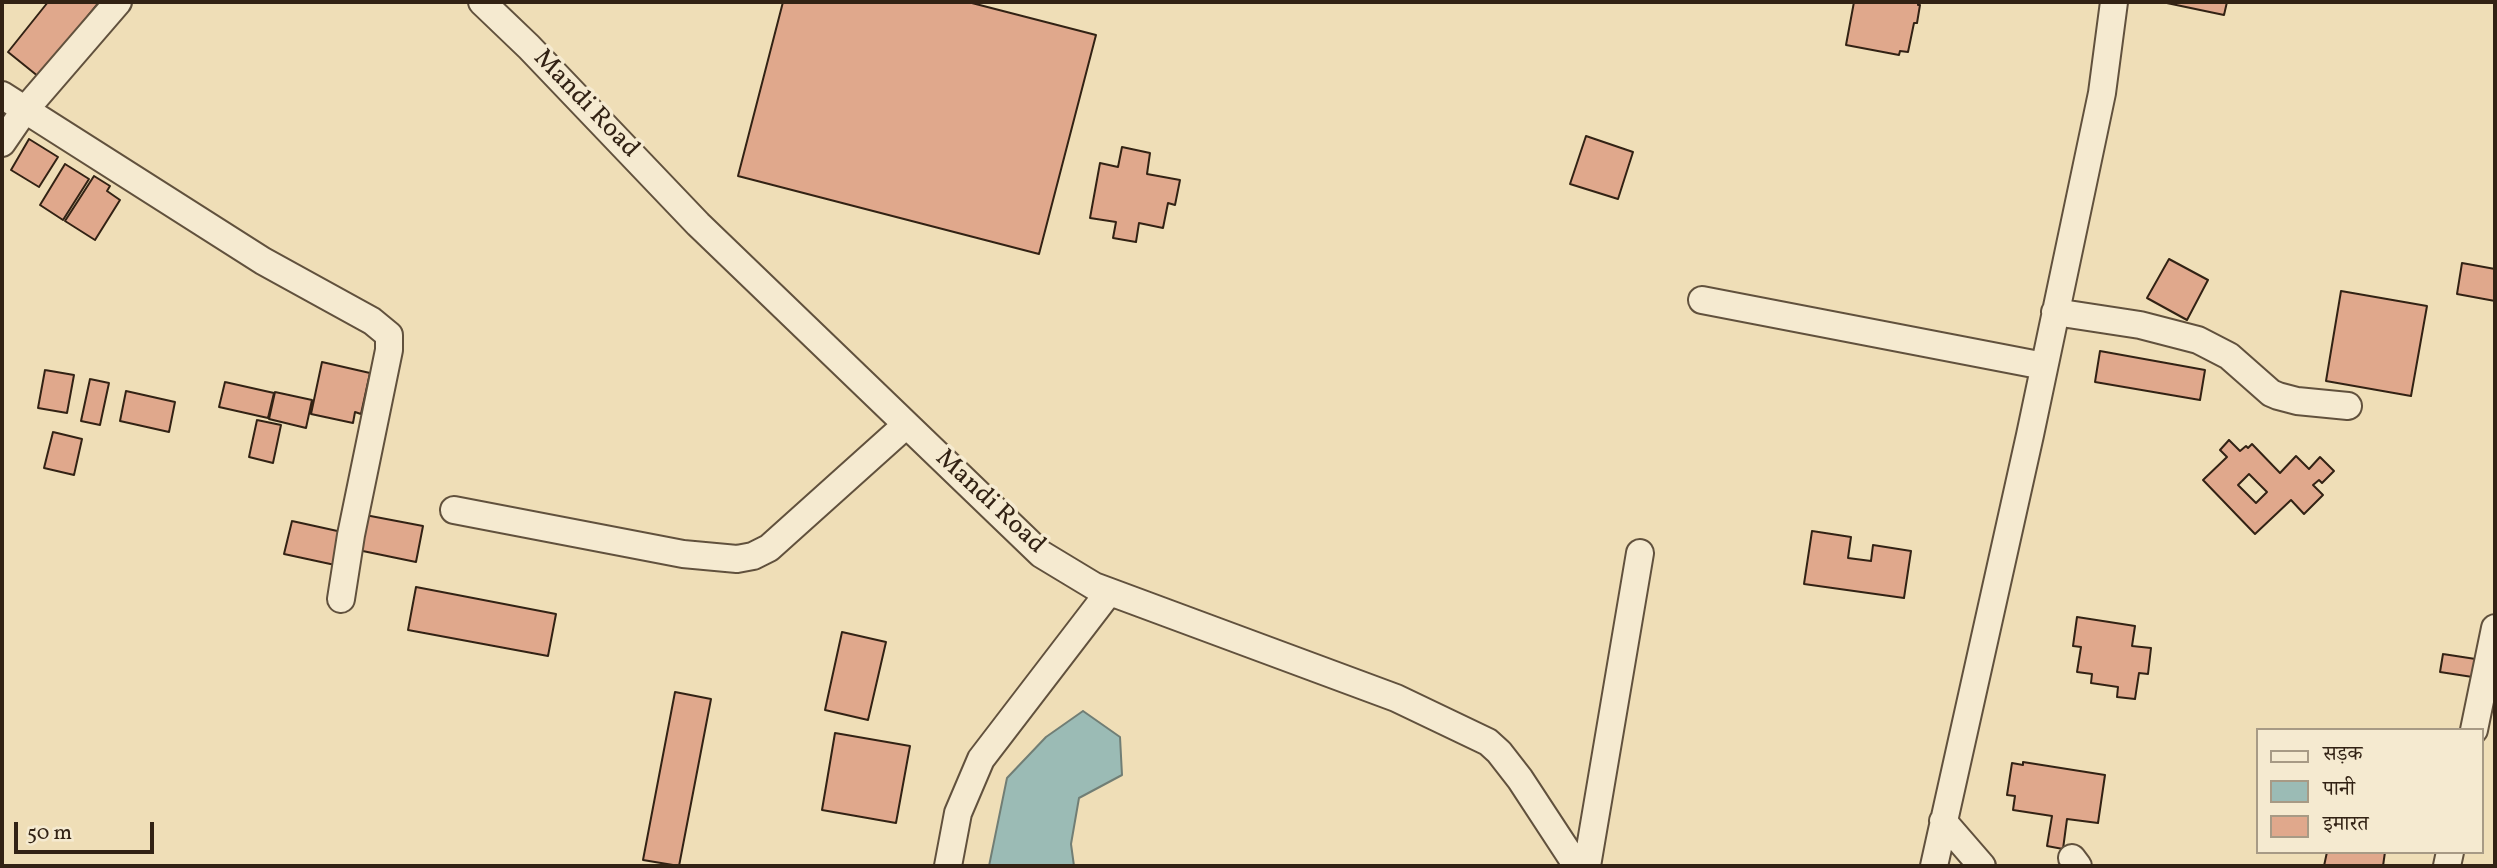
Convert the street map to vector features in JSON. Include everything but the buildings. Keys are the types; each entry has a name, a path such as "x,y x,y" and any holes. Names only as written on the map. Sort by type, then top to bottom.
{"street":[{"path":"2,143 24,111 118,2"},
{"name":"Mandi Road","path":"482,2 529,47 698,224 1041,554 1075,576 1109,592 1396,698 1488,742 1520,779 1577,866"},
{"path":"1934,866 2102,93 2114,2"},
{"path":"2,95 263,261 372,321 389,335 389,350 351,535 341,599"},
{"path":"1702,300 2044,366"},
{"path":"2055,312 2140,325 2198,340 2216,348 2241,366 2271,393 2297,401 2348,406"},
{"path":"454,510 682,554 737,559 753,556 769,548 906,425"},
{"path":"1587,866 1640,553"},
{"path":"948,866 958,813 981,759 1109,592"},
{"path":"2474,728 2495,628"},
{"path":"1943,821 1982,866"}],"water":[{"path":"1083,711 1120,737 1122,775 1079,798 1071,844 1074,866 989,866 1007,778 1046,737"}]}
